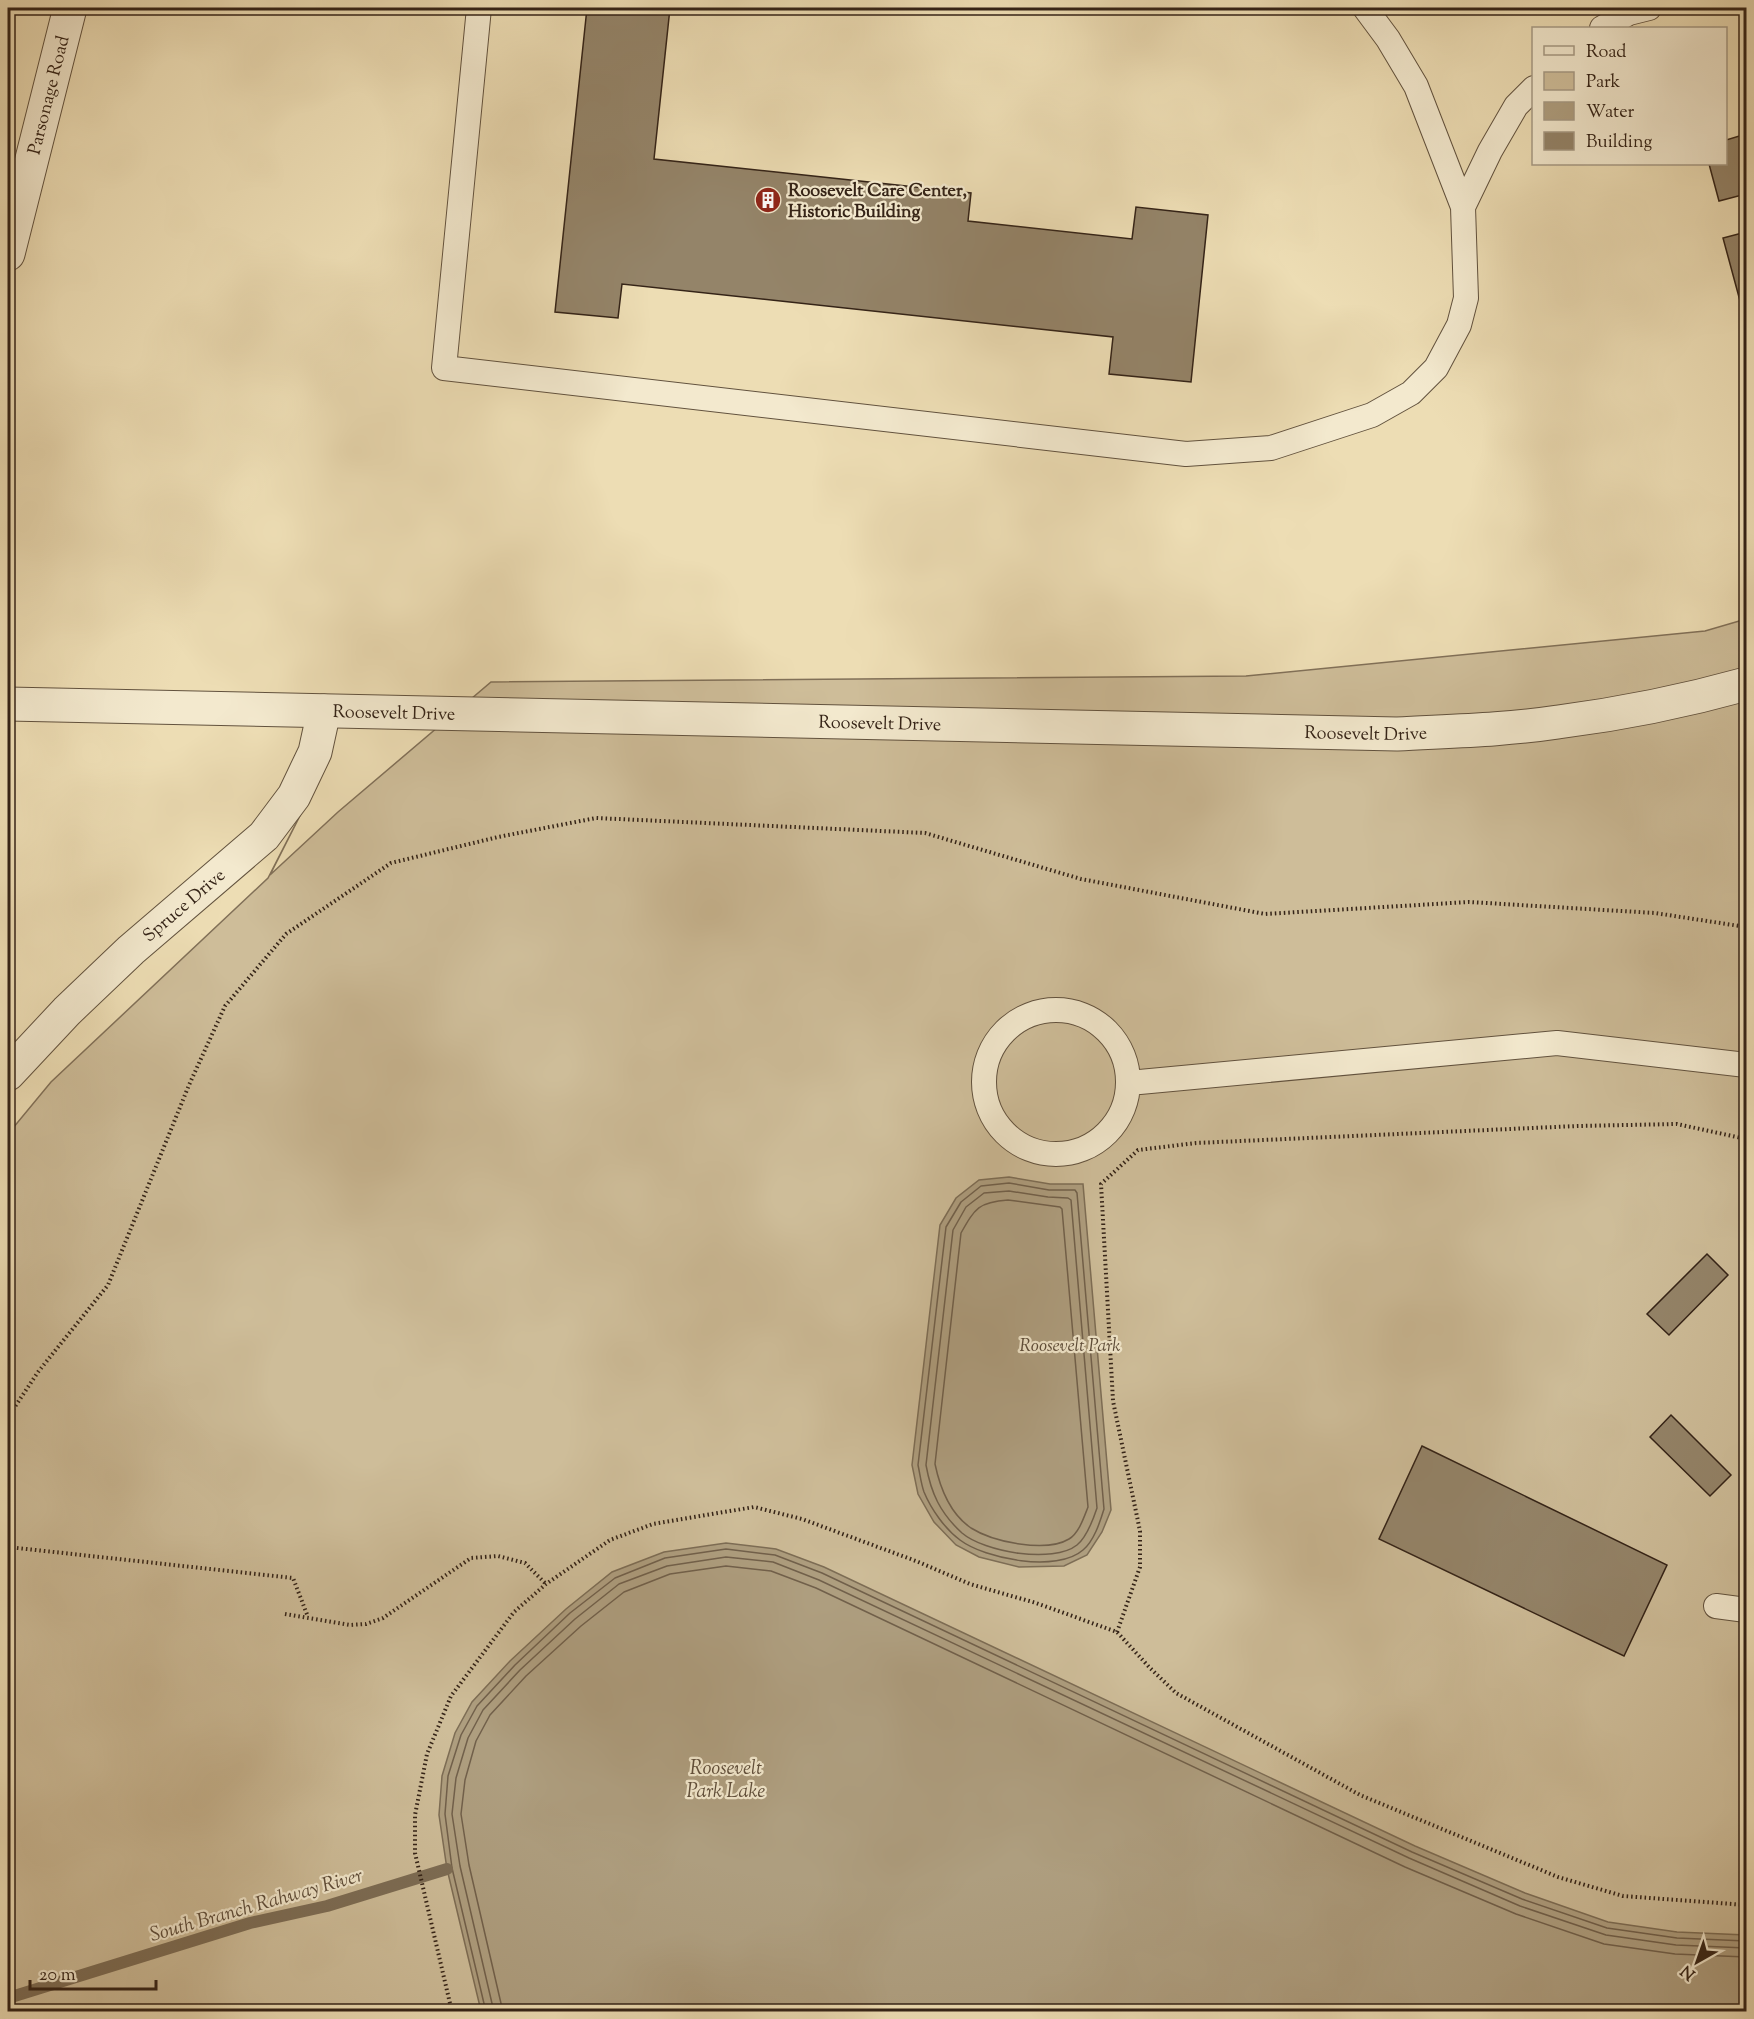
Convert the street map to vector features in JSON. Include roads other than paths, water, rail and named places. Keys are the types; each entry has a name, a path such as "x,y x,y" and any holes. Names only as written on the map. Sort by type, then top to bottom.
{"street":[{"name":"Parsonage Road","path":"8,254 70,8"},
{"name":"Roosevelt Drive","path":"8,704 1397,734 1478,730 1557,722 1640,708 1746,684"},
{"name":"Spruce Drive","path":"8,1074 67,1011 131,950 264,836 294,796 315,752 324,711"}],"lane":[{"path":"480,8 444,368 1186,454 1271,448 1372,415 1412,393 1436,368 1459,325 1467,298 1463,207 1416,86 1388,39 1365,8"},
{"path":"1604,27 1629,13 1649,8"},
{"path":"1463,207 1500,133 1516,106 1532,89"},
{"path":"1053,1010 1076,1013 1097,1023 1114,1039 1125,1060 1129,1083 1125,1107 1113,1128 1095,1144 1073,1153 1049,1154 1026,1148 1006,1134 992,1114 985,1091 986,1067 994,1045 1001,1036 1009,1027 1029,1015 1053,1010"},
{"path":"1129,1083 1557,1042 1746,1065"},
{"path":"1716,1606 1746,1610"}],"water":[{"path":"1009,1177 1050,1184 1083,1184 1111,1510 1102,1532 1087,1555 1064,1566 1019,1567 979,1557 956,1545 934,1522 918,1494 912,1465 940,1225 956,1198 979,1180"},
{"name":"Roosevelt Park Lake","path":"726,1543 776,1549 824,1567 1415,1846 1525,1893 1608,1922 1677,1932 1746,1935 1746,2011 481,2011 447,1869 439,1815 442,1776 455,1733 472,1702 510,1661 566,1609 612,1572 664,1552"}],"waterway":[{"name":"South Branch Rahway River","path":"8,1998 250,1923 327,1906 447,1869"}],"place":[{"name":"Roosevelt Care Center, Historic Building","path":"768,200"}],"park label":[{"name":"Roosevelt Park","path":"1070,1345"}]}
